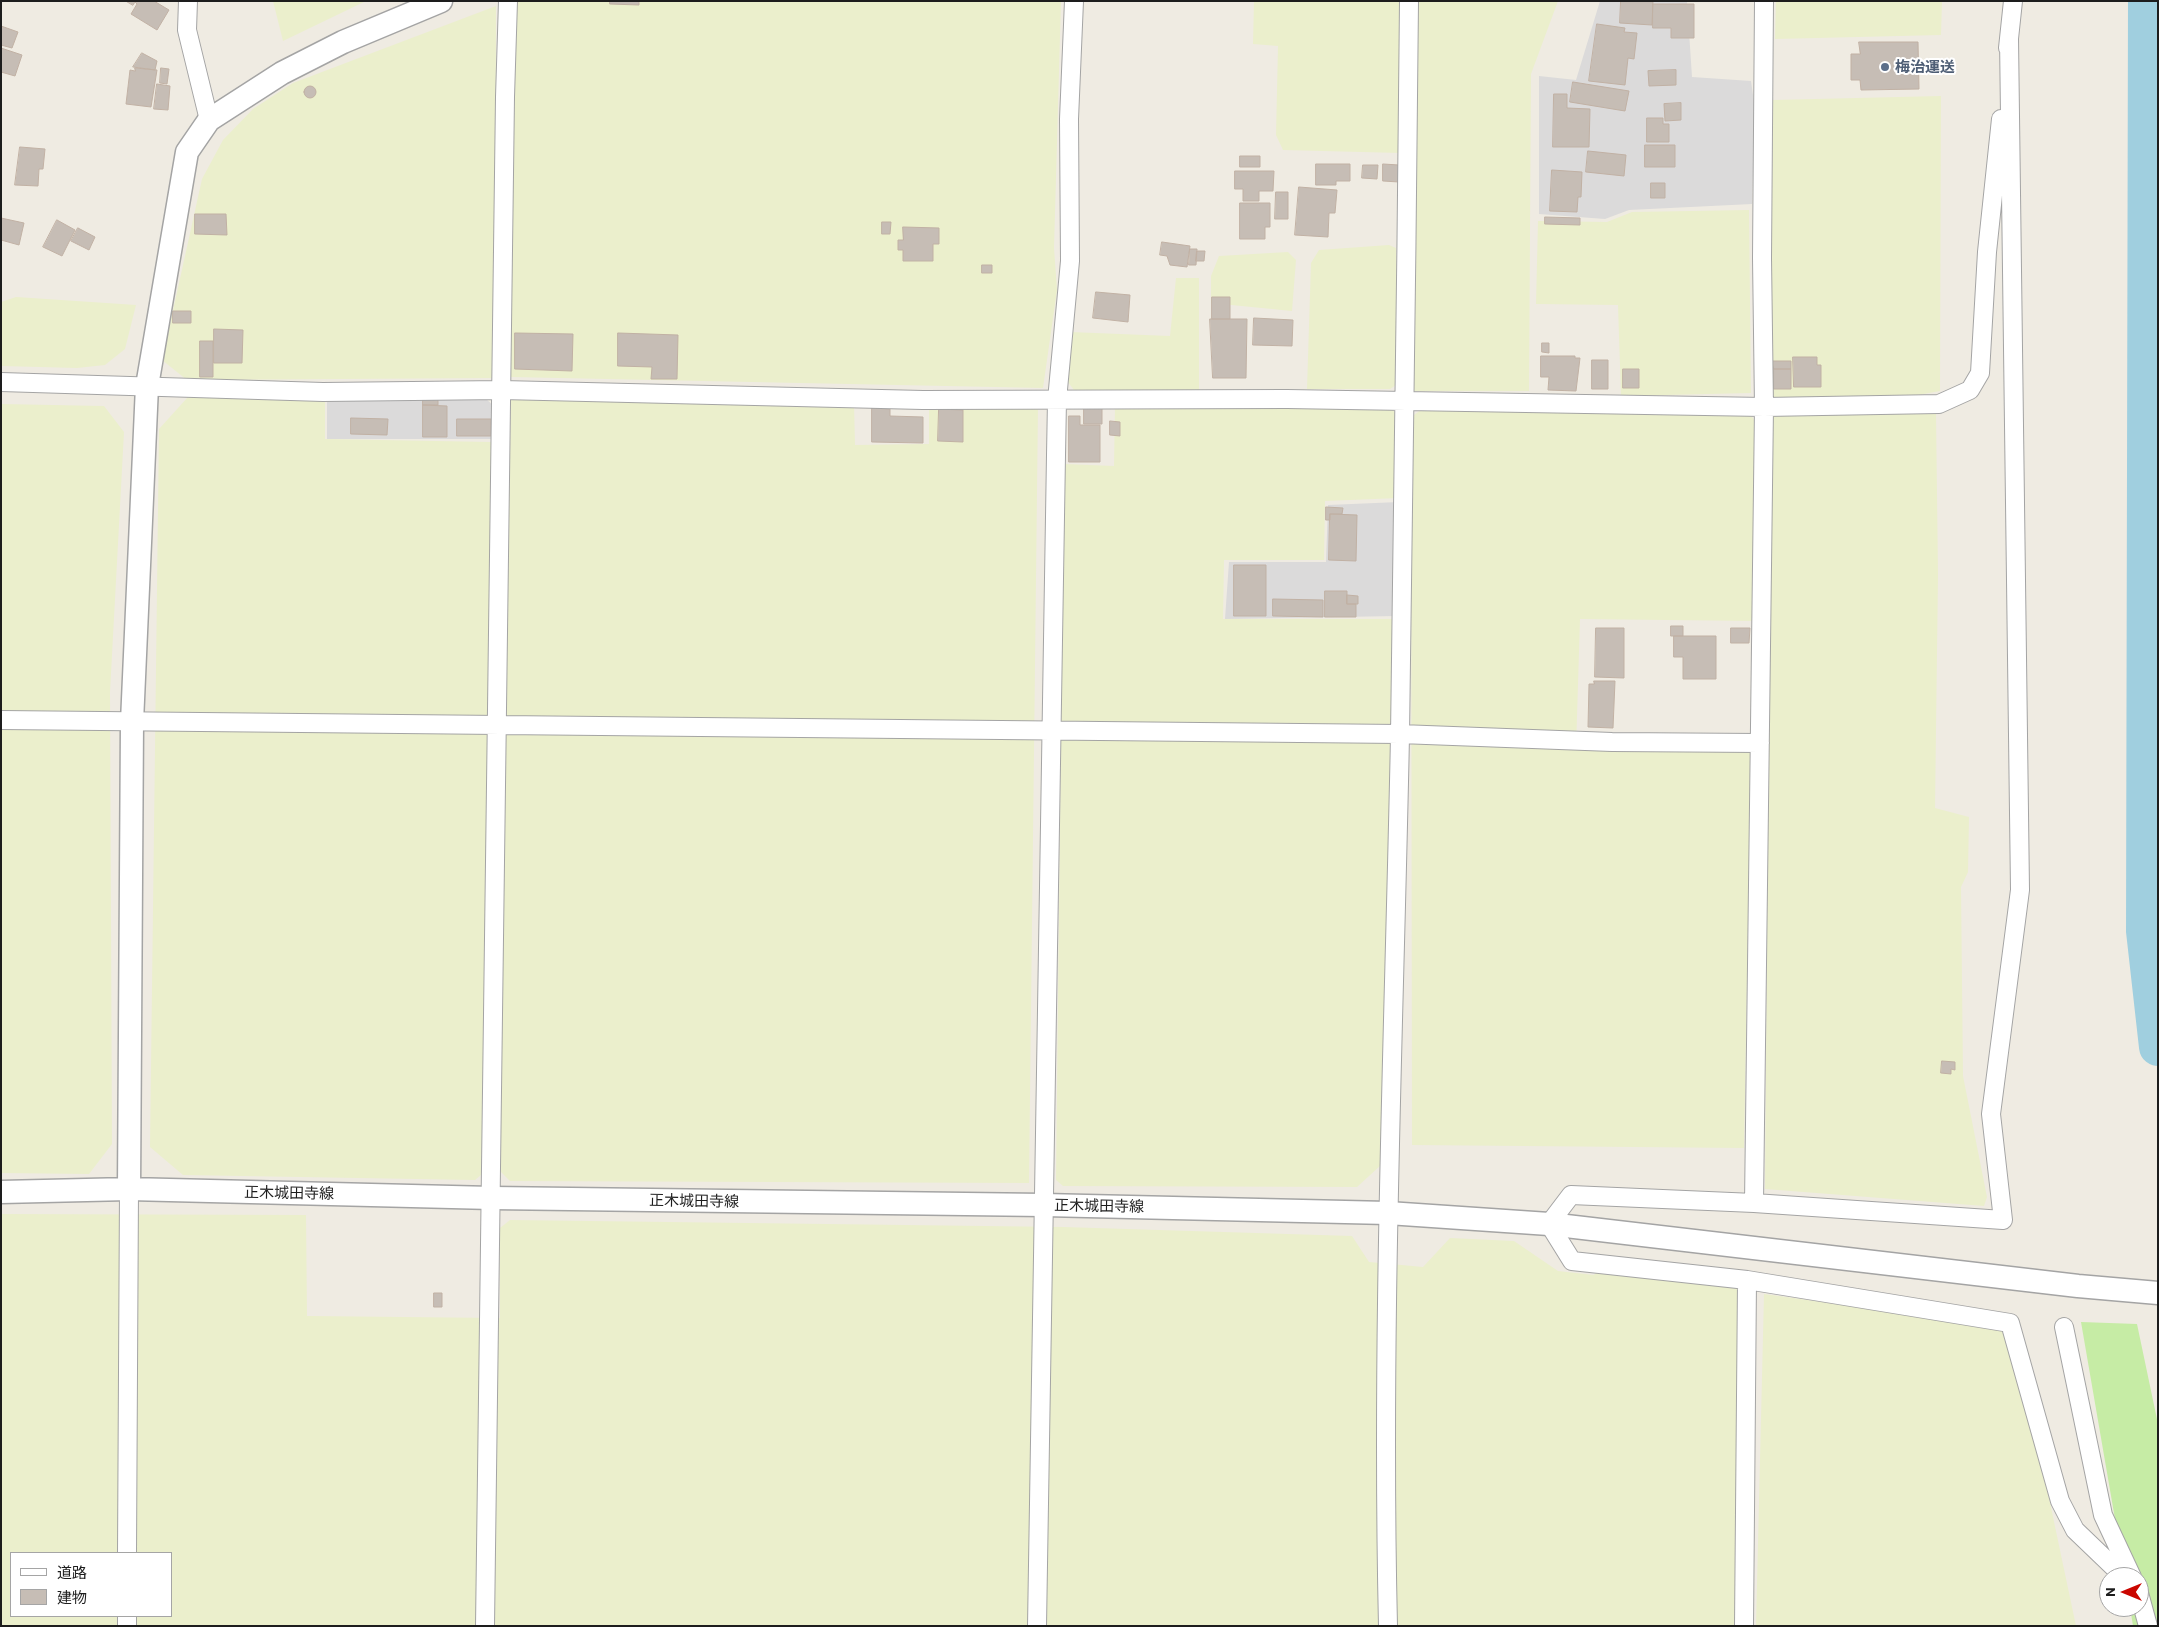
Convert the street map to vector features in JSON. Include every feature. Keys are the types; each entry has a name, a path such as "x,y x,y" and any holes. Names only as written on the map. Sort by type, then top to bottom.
{"street":[{"path":"188,1 187,30 209,120"},
{"path":"127,1552 132,722 147,386 187,152 209,120 291,68 343,42 441,1"},
{"path":"486,1626 508,1"},
{"path":"1037,1626 1050,732 1057,400 1070,262 1069,119 1074,1"},
{"path":"1388,1626 1385,1495 1388,1212 1400,734 1409,1"},
{"path":"1754,1203 1764,407 1762,248 1764,1"},
{"path":"1,382 323,392 502,390 923,400 1405,401 1764,407 1939,404 1970,390 1980,373 1987,252 2013,1"},
{"path":"2009,38 2020,890 1991,1114 2003,1220 1754,1203 1571,1195 1549,1224 1572,1261 1747,1280 2010,1323 2060,1501 2076,1530 2114,1567"},
{"path":"1,720 1050,732 1400,734 1612,742 1760,743"},
{"name":"正木城田寺線","path":"1,1192 129,1189 492,1198 1044,1205 1388,1212 1549,1224 2078,1286 2158,1293"},
{"path":"1744,1626 1747,1280"},
{"path":"2064,1327 2103,1515 2127,1567"}],"shaded area":[{"path":"1600,1 1687,1 1692,77 1751,81 1755,109 1752,204 1629,210 1605,219 1539,214 1539,76 1576,80"},
{"path":"327,397 485,398 496,408 494,439 327,439"},
{"path":"1399,502 1397,616 1225,619 1229,562 1326,562 1328,505"}],"green space":[{"path":"273,1 366,1 283,41"},
{"path":"516,1 1061,1 1054,248 1057,290 1043,388 510,377"},
{"path":"1254,1 1403,1 1401,153 1283,150 1276,135 1278,46 1253,44"},
{"path":"1416,1 1558,1 1531,74 1529,391 1412,391"},
{"path":"1776,1 1942,1 1941,35 1775,39"},
{"path":"496,6 495,378 187,380 162,360 202,179 223,140 253,109 293,83"},
{"path":"1941,96 1940,391 1907,397 1770,397 1773,100"},
{"path":"1749,210 1751,393 1621,396 1618,305 1536,304 1538,221 1607,222 1632,212"},
{"path":"1389,245 1396,248 1399,383 1390,389 1307,389 1311,263 1319,250"},
{"path":"1288,252 1296,260 1292,311 1211,303 1211,276 1219,256"},
{"path":"1176,278 1199,278 1199,390 1074,390 1067,381 1070,332 1170,336"},
{"path":"16,297 136,305 125,349 105,365 77,368 1,366 1,302"},
{"path":"188,397 325,399 325,439 491,442 487,1170 475,1180 183,1175 150,1147 159,429"},
{"path":"511,397 854,404 855,445 929,444 929,404 1038,406 1029,1183 510,1181 498,1169"},
{"path":"1,404 104,406 124,432 110,692 112,1144 89,1174 1,1173"},
{"path":"1115,407 1392,409 1400,418 1399,498 1325,501 1324,560 1224,560 1223,619 1397,619 1380,1166 1357,1187 1063,1186 1056,1180 1064,464 1114,466"},
{"path":"1421,410 1749,413 1755,421 1755,621 1580,619 1576,749 1751,751 1744,1148 1412,1145 1411,417"},
{"path":"1936,412 1938,575 1935,808 1969,817 1968,872 1961,887 1963,1076 1987,1197 1984,1206 1765,1189 1771,416"},
{"path":"1,1214 306,1215 307,1316 500,1318 500,1228 510,1220 1063,1227 1352,1236 1369,1262 1423,1267 1450,1238 1514,1241 1558,1271 1594,1275 1600,1267 1739,1288 1736,1626 1,1626"},
{"path":"1764,1294 2004,1327 2049,1498 2076,1626 1756,1626"},
{"path":"2081,1322 2137,1324 2158,1424 2158,1626 2133,1626 2132,1617 2149,1617 2149,1567 2123,1567"}],"building":[{"path":"126,1 154,1 169,10 157,30 131,14 137,4 135,2 133,5"},
{"path":"610,1 639,1 639,5 610,4"},
{"path":"1621,1 1653,1 1652,25 1620,23"},
{"path":"1653,4 1694,4 1694,38 1671,38 1671,28 1653,28"},
{"path":"1597,24 1625,28 1624,32 1637,33 1634,59 1628,58 1625,85 1589,81"},
{"path":"1,26 18,32 12,48 1,45"},
{"name":"梅治運送","path":"1859,42 1918,42 1919,89 1861,90 1860,80 1851,80 1851,54 1860,54"},
{"path":"1,48 22,55 15,76 1,72"},
{"path":"142,53 157,61 155,70 133,67"},
{"path":"135,68 157,70 151,107 126,104 130,70 135,71"},
{"path":"161,68 169,69 167,84 160,83"},
{"path":"1676,70 1676,85 1649,86 1648,71"},
{"path":"1573,82 1629,91 1625,111 1570,102"},
{"path":"157,84 170,86 168,110 154,109"},
{"path":"310,86 316,92 310,98 304,92"},
{"path":"1554,94 1567,94 1567,108 1590,109 1589,147 1553,147"},
{"path":"1681,103 1681,120 1665,121 1664,104"},
{"path":"1647,118 1663,118 1663,124 1669,124 1669,142 1647,142"},
{"path":"1645,145 1675,145 1675,167 1645,167"},
{"path":"20,147 45,149 43,169 39,169 38,186 15,185"},
{"path":"1588,151 1626,155 1624,176 1586,172"},
{"path":"1240,156 1260,156 1260,167 1240,167"},
{"path":"1316,164 1350,164 1350,181 1336,181 1336,185 1316,185"},
{"path":"1383,164 1399,165 1399,182 1383,181"},
{"path":"1363,165 1378,165 1377,179 1362,178"},
{"path":"1552,170 1582,172 1581,197 1578,197 1577,212 1550,211"},
{"path":"1235,171 1274,171 1273,191 1259,191 1259,201 1243,201 1243,189 1235,189"},
{"path":"1651,183 1665,183 1665,198 1651,198"},
{"path":"1299,187 1337,190 1335,213 1329,213 1328,237 1295,235"},
{"path":"1276,192 1288,192 1288,219 1275,219"},
{"path":"1240,203 1270,203 1270,227 1265,227 1265,239 1240,239"},
{"path":"195,214 226,214 227,235 195,234"},
{"path":"1545,217 1580,218 1580,225 1545,224"},
{"path":"1,218 24,223 19,245 1,240"},
{"path":"57,220 75,230 62,256 43,247"},
{"path":"882,222 891,222 890,234 882,234"},
{"path":"903,227 939,228 939,244 933,244 933,261 903,261 903,250 898,250 898,240 903,240"},
{"path":"78,228 95,237 89,250 71,241"},
{"path":"1162,242 1190,246 1187,267 1170,265 1167,256 1160,255"},
{"path":"1190,249 1197,249 1196,265 1189,265"},
{"path":"1197,251 1205,251 1204,261 1196,261"},
{"path":"982,265 992,265 992,273 982,273"},
{"path":"1096,292 1130,295 1128,322 1093,318"},
{"path":"1212,297 1230,297 1230,319 1212,319"},
{"path":"173,311 191,311 191,323 173,323"},
{"path":"1254,318 1293,320 1292,346 1253,345"},
{"path":"1210,319 1247,319 1246,378 1213,378"},
{"path":"214,329 243,330 242,363 214,363"},
{"path":"515,333 573,334 572,371 515,369"},
{"path":"618,333 678,335 677,379 651,379 652,367 618,366"},
{"path":"200,341 213,341 213,377 200,377"},
{"path":"1542,343 1549,343 1549,353 1542,352"},
{"path":"1541,356 1575,356 1575,358 1580,358 1576,391 1548,390 1549,377 1541,377"},
{"path":"1793,357 1817,357 1817,365 1821,365 1821,387 1794,387"},
{"path":"1592,360 1608,360 1608,389 1592,389"},
{"path":"1773,361 1791,361 1791,369 1774,369"},
{"path":"1623,369 1639,369 1639,388 1623,388"},
{"path":"1774,369 1791,369 1791,389 1774,389"},
{"path":"423,398 438,398 438,405 423,405"},
{"path":"423,405 447,406 447,437 423,437"},
{"path":"872,408 890,409 890,416 923,417 923,443 872,442"},
{"path":"1084,408 1102,408 1102,424 1084,424"},
{"path":"939,409 963,410 963,442 938,441"},
{"path":"1069,416 1080,416 1080,425 1100,425 1100,462 1069,462"},
{"path":"351,418 388,419 387,435 351,434"},
{"path":"457,419 491,419 491,436 457,436"},
{"path":"1110,421 1120,422 1120,436 1110,435"},
{"path":"1326,507 1343,508 1342,514 1330,514 1330,520 1326,520"},
{"path":"1330,514 1357,515 1356,561 1329,560"},
{"path":"1234,565 1266,565 1266,616 1234,616"},
{"path":"1325,591 1347,591 1347,604 1356,604 1356,617 1325,617"},
{"path":"1347,595 1358,596 1358,604 1347,604"},
{"path":"1273,599 1323,600 1323,617 1273,616"},
{"path":"1671,626 1683,626 1683,636 1671,636"},
{"path":"1596,628 1624,628 1624,678 1595,677"},
{"path":"1731,628 1750,628 1749,643 1731,643"},
{"path":"1674,636 1716,636 1716,679 1683,679 1683,657 1674,657"},
{"path":"1594,681 1615,681 1613,728 1588,727 1589,684 1594,684"},
{"path":"1942,1061 1955,1062 1955,1070 1951,1069 1951,1074 1941,1073"},
{"path":"434,1293 442,1293 442,1307 434,1307"}],"waterway":[{"path":"2147,1 2145,931 2158,1047"}],"place":[{"name":"梅治運送","path":"1885,67"}]}
